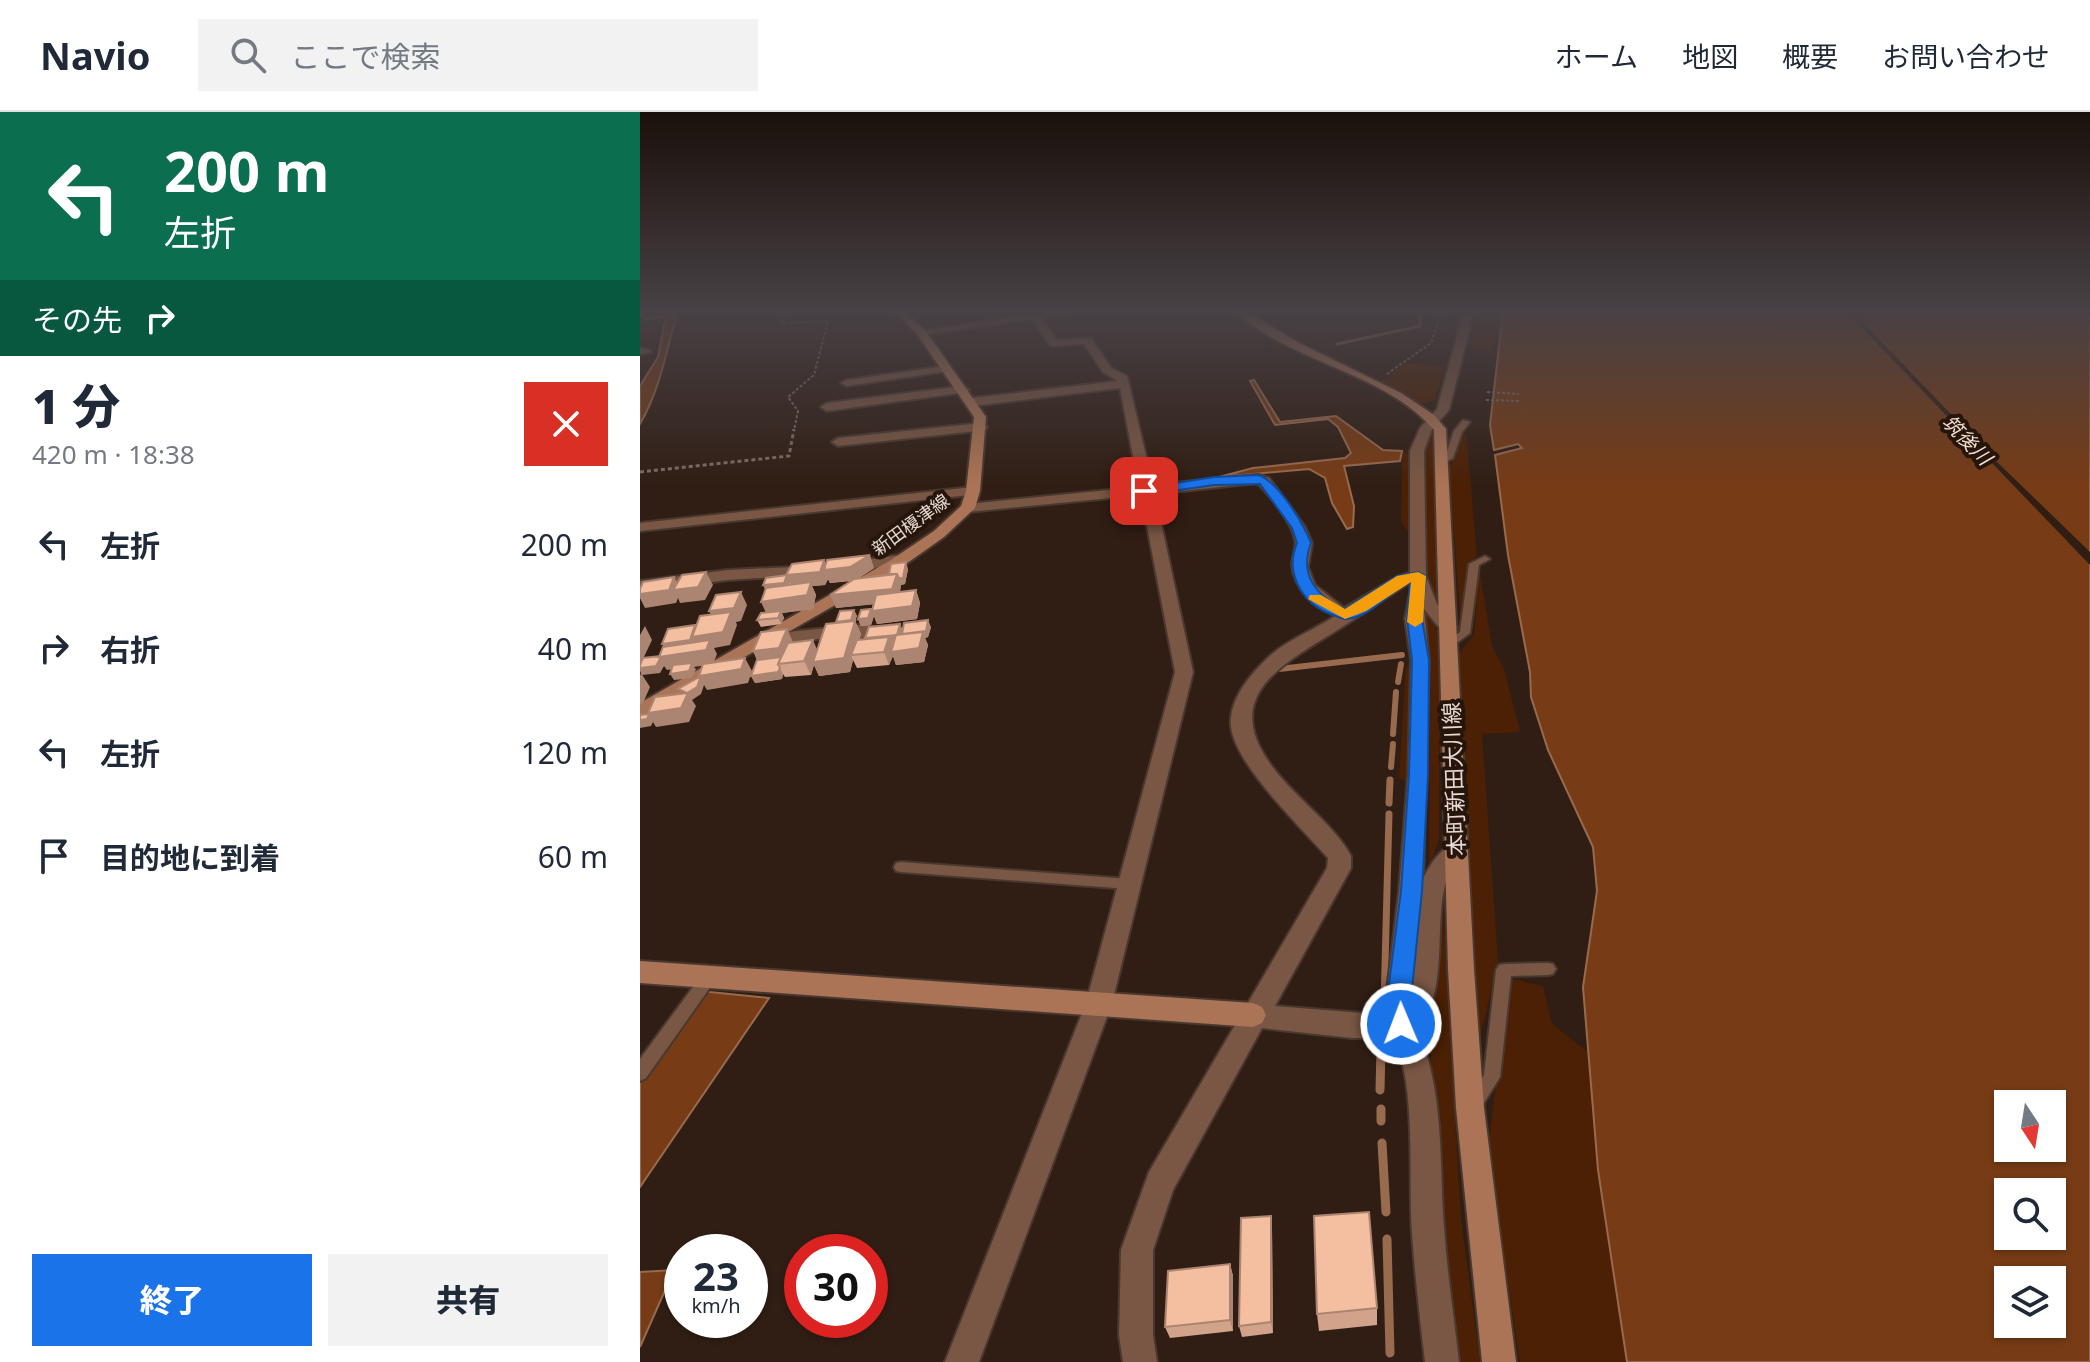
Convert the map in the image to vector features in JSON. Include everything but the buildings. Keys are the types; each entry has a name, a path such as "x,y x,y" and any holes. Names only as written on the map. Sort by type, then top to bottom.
{"main road":[{"name":"新田榎津線","path":"640,711 900,560 939,534 968,508 973,491 980,417 945,369"},
{"path":"1343,369 1435,421"},
{"name":"本町新田大川線","path":"1435,421 1440,429 1456,852 1470,1108 1499,1362"},
{"path":"640,972 1253,1015"}],"street":[{"path":"847,383 943,369"},
{"path":"962,1362 1099,1003 1184,672 1144,491 1125,384 1121,376 1107,369"},
{"path":"1442,1362 1428,1233 1421,1099 1415,1054 1401,1024 1399,999 1411,891 1418,775 1420,660 1414,619 1419,581 1417,451 1426,428 1443,410 1454,369"},
{"path":"827,407 1125,384"},
{"path":"838,442 981,427"},
{"path":"968,508 1258,479 1264,481 1298,527 1304,543 1299,557 1300,573 1311,595 1324,606 1345,615"},
{"path":"640,527 973,491"},
{"path":"640,586 900,560"},
{"path":"1140,1362 1136,1335 1137,1250 1160,1183 1339,868 1340,856 1262,769 1243,737 1243,705 1260,676 1283,654 1403,580 1419,581"},
{"path":"1419,581 1449,635"},
{"path":"768,639 867,629 862,649 893,645"},
{"path":"1253,1015 1373,1027 1401,1024 1412,1016 1422,984 1433,883 1444,863 1456,852"}],"lane":[{"path":"1439,462 1449,458 1458,431 1466,422"},
{"path":"1449,635 1465,633 1474,564 1485,559"},
{"path":"901,867 1129,884"},
{"path":"1470,1108 1492,1077 1504,970 1548,969"},
{"path":"640,1073 709,977"}],"path":[{"path":"640,472 789,456 798,411 788,397 814,375 815,369"},
{"path":"1370,383 1392,369"},
{"path":"1487,392 1519,394"},
{"path":"1486,400 1521,401"}],"shaded area":[{"path":"1397,369 1444,369 1435,400 1419,404 1378,383"},
{"path":"1432,429 1440,612 1426,586 1425,450"},
{"path":"1466,430 1477,556 1469,562 1461,622 1449,468"},
{"path":"1402,451 1412,457 1413,538 1401,522"},
{"path":"1479,568 1492,646 1504,669 1520,732 1482,734 1498,962 1479,1041 1459,654 1474,635"},
{"path":"1423,598 1440,638 1439,838 1429,870 1430,644 1421,619"},
{"path":"1406,666 1414,669 1408,782 1399,778"},
{"path":"1442,895 1461,1220 1480,1362 1459,1362 1443,1232 1427,1000"},
{"path":"1508,978 1543,986 1552,1024 1588,1052 1598,1170 1627,1362 1520,1362 1488,1151"}],"water":[{"path":"650,369 662,369 640,424 640,386"},
{"name":"筑後川","path":"1496,369 2090,369 2090,1362 1627,1362 1598,1170 1583,987 1597,891 1593,847 1548,750 1531,697 1530,672 1508,555 1495,455 1522,448 1518,444 1494,450 1490,425"},
{"path":"1254,380 1280,422 1336,416 1383,450 1402,451 1400,461 1344,466 1354,506 1353,527 1347,529 1332,503 1325,478 1309,469 1219,477 1253,468 1345,458 1351,453 1338,427 1328,419 1275,425 1250,381"},
{"path":"700,991 769,998 640,1187 640,1074"},
{"path":"664,1271 664,1293 640,1347 640,1272"}],"pier":[{"path":"1902,369 1908,369 2090,552 2090,565"}],"waterway":[{"path":"1279,669 1402,655"},
{"path":"1398,682 1401,664"},
{"path":"1393,734 1396,692"},
{"path":"1391,767 1393,744"},
{"path":"1389,803 1390,780"},
{"path":"1384,1004 1389,814"},
{"path":"1380,1090 1381,1049"},
{"path":"1381,1109 1381,1121"},
{"path":"1382,1143 1386,1212"},
{"path":"1387,1239 1390,1353"}],"slow traffic":[{"path":"1315,599 1345,615 1403,580 1418,576 1415,622"}],"route":[{"path":"1144,491 1214,481 1264,481 1298,527 1304,543 1299,557 1300,573 1311,595 1324,606 1345,615 1403,580 1418,576 1414,619 1420,660 1418,775 1411,891 1399,999 1401,1024"}]}
